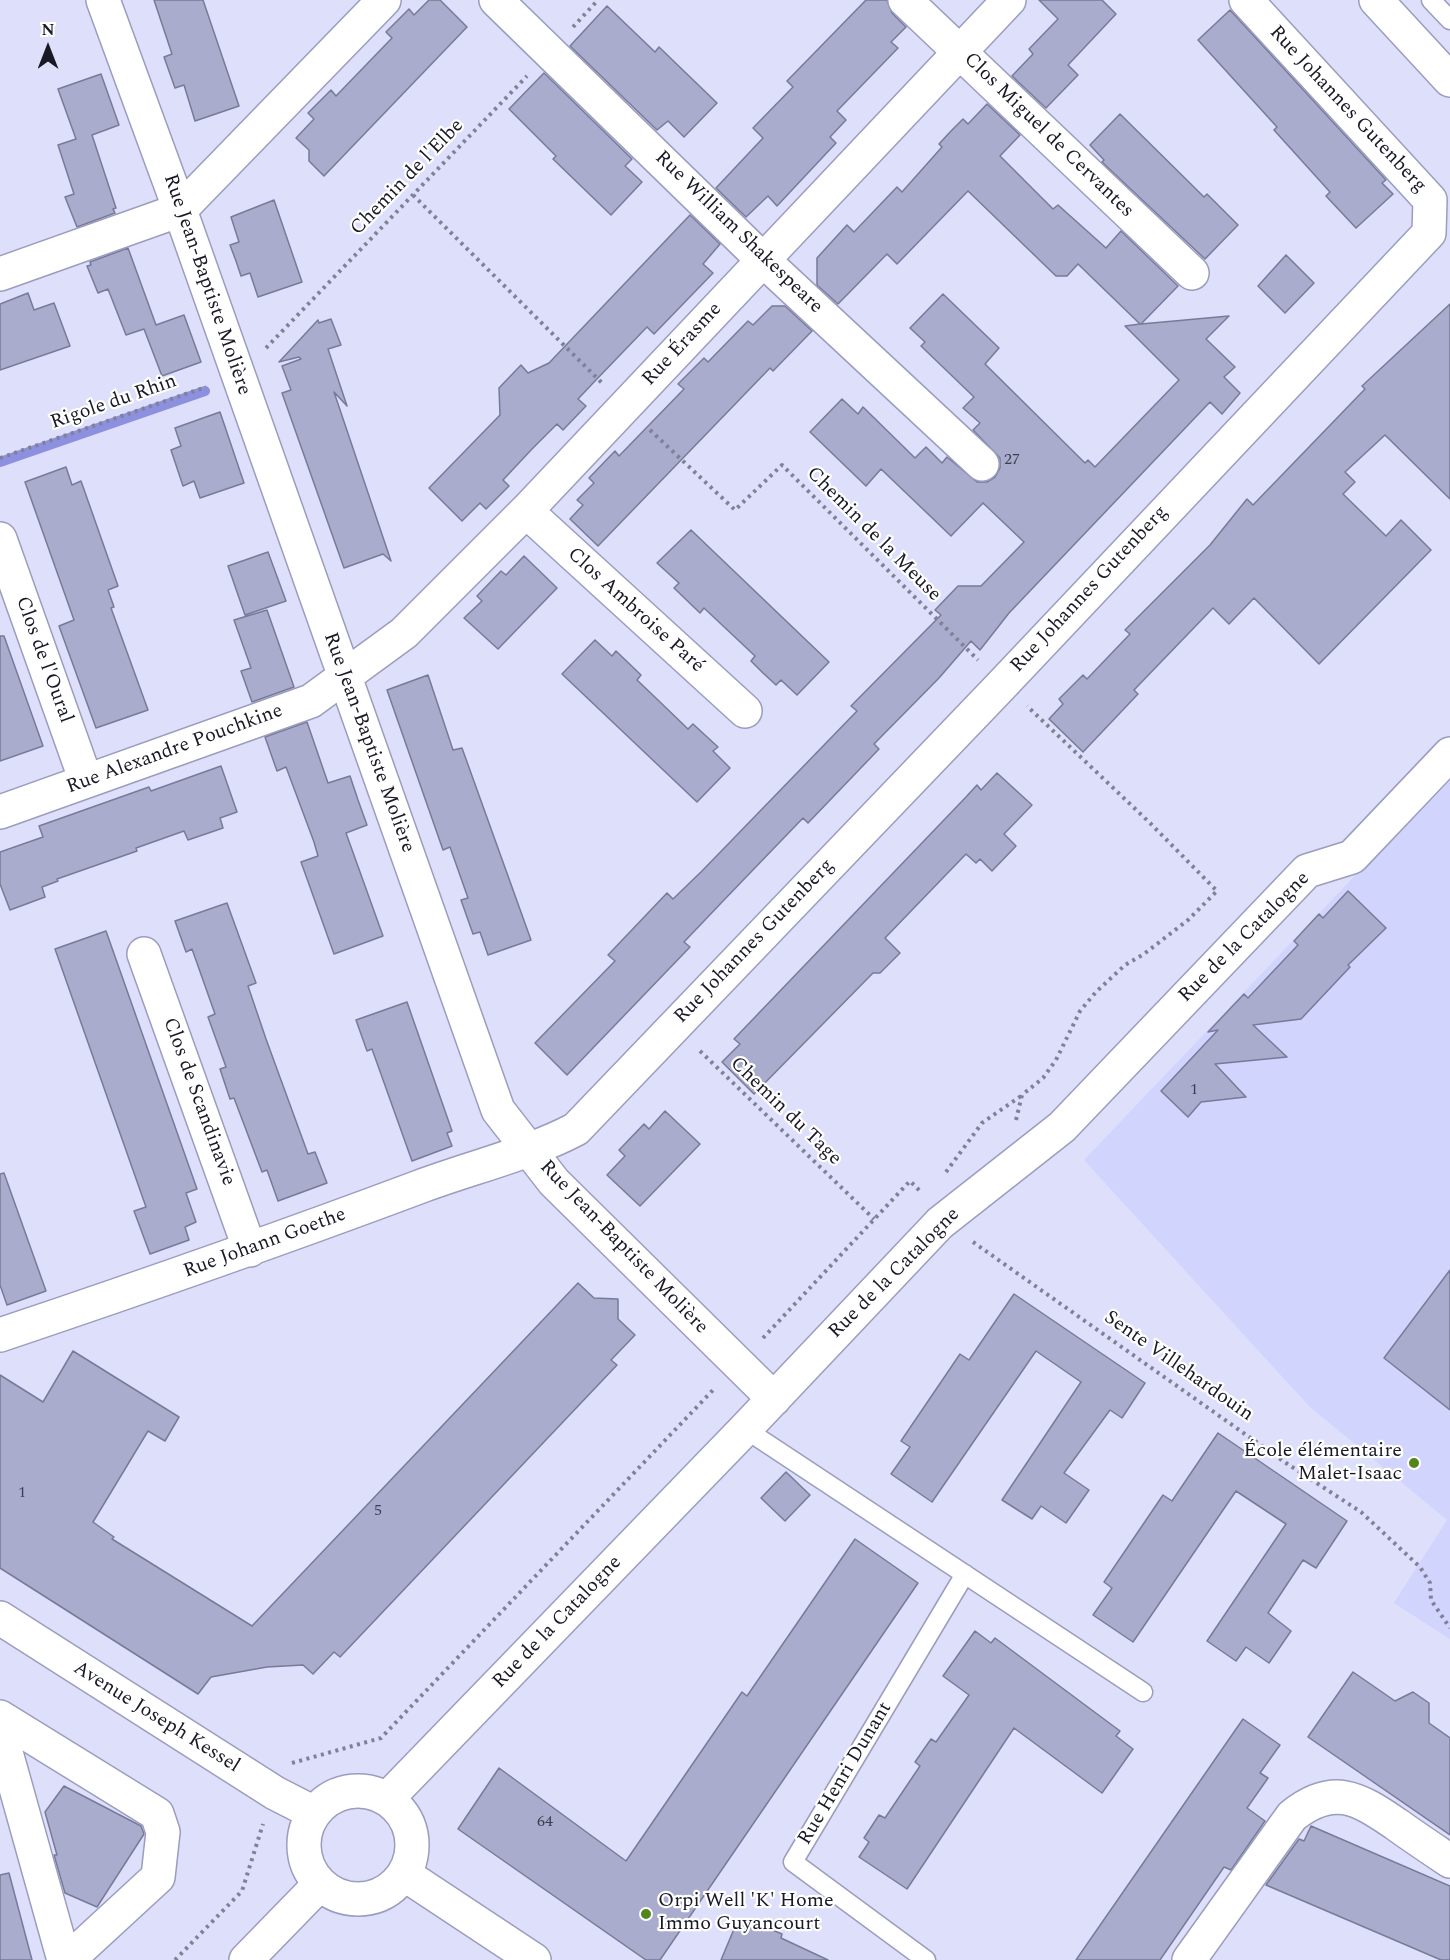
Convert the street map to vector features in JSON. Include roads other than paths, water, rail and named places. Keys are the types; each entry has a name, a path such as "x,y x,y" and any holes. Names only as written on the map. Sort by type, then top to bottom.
{"street":[{"name":"Rue Jean-Baptiste Molière","path":"103,0 180,210 498,1110 554,1182 774,1399"},
{"path":"0,274 180,210 384,0"},
{"name":"Rue William Shakespeare","path":"496,0 764,260 982,464"},
{"name":"Clos Miguel de Cervantes","path":"905,0 1192,273"},
{"name":"Rue Érasme","path":"345,678 404,633 526,511 1010,0"},
{"name":"Rue Johannes Gutenberg","path":"528,1148 576,1129 1003,683 1428,233 1430,200 1246,0"},
{"path":"1376,0 1450,80"},
{"name":"Clos Ambroise Paré","path":"526,511 745,711"},
{"name":"Clos de l'Oural","path":"0,539 86,781"},
{"name":"Rue Alexandre Pouchkine","path":"0,812 311,701 345,678"},
{"name":"Rue de la Catalogne","path":"387,1798 745,1430 939,1211 1014,1165 1062,1127 1307,871 1352,857 1450,754"},
{"name":"Clos de Scandinavie","path":"144,954 250,1250"},
{"name":"Rue Johann Goethe","path":"0,1335 250,1250 528,1148"},
{"name":"Avenue Joseph Kessel","path":"0,1618 275,1793 314,1813"},
{"path":"0,1717 157,1814 163,1832 158,1877 68,1960"},
{"path":"0,1731 64,1960"},
{"path":"356,1790 372,1792 387,1798 405,1817 413,1841 412,1858 405,1874 394,1886 380,1895 365,1899 348,1899 333,1893 320,1884 311,1871 304,1842 307,1827 314,1813 325,1802 340,1794 356,1790"},
{"path":"1189,1960 1292,1816 1308,1803 1324,1797 1344,1797 1364,1802 1450,1861"},
{"path":"405,1874 534,1960"},
{"path":"246,1960 320,1884"}],"lane":[{"path":"1431,0 1450,20"},
{"path":"745,1430 1143,1692"},
{"name":"Rue Henri Dunant","path":"926,1960 793,1862 965,1574"}],"waterway":[{"path":"0,462 205,391"}],"place":[{"name":"École élémentaire Malet-Isaac","path":"1414,1463"},
{"name":"Orpi Well 'K' Home Immo Guyancourt","path":"646,1914"}]}
